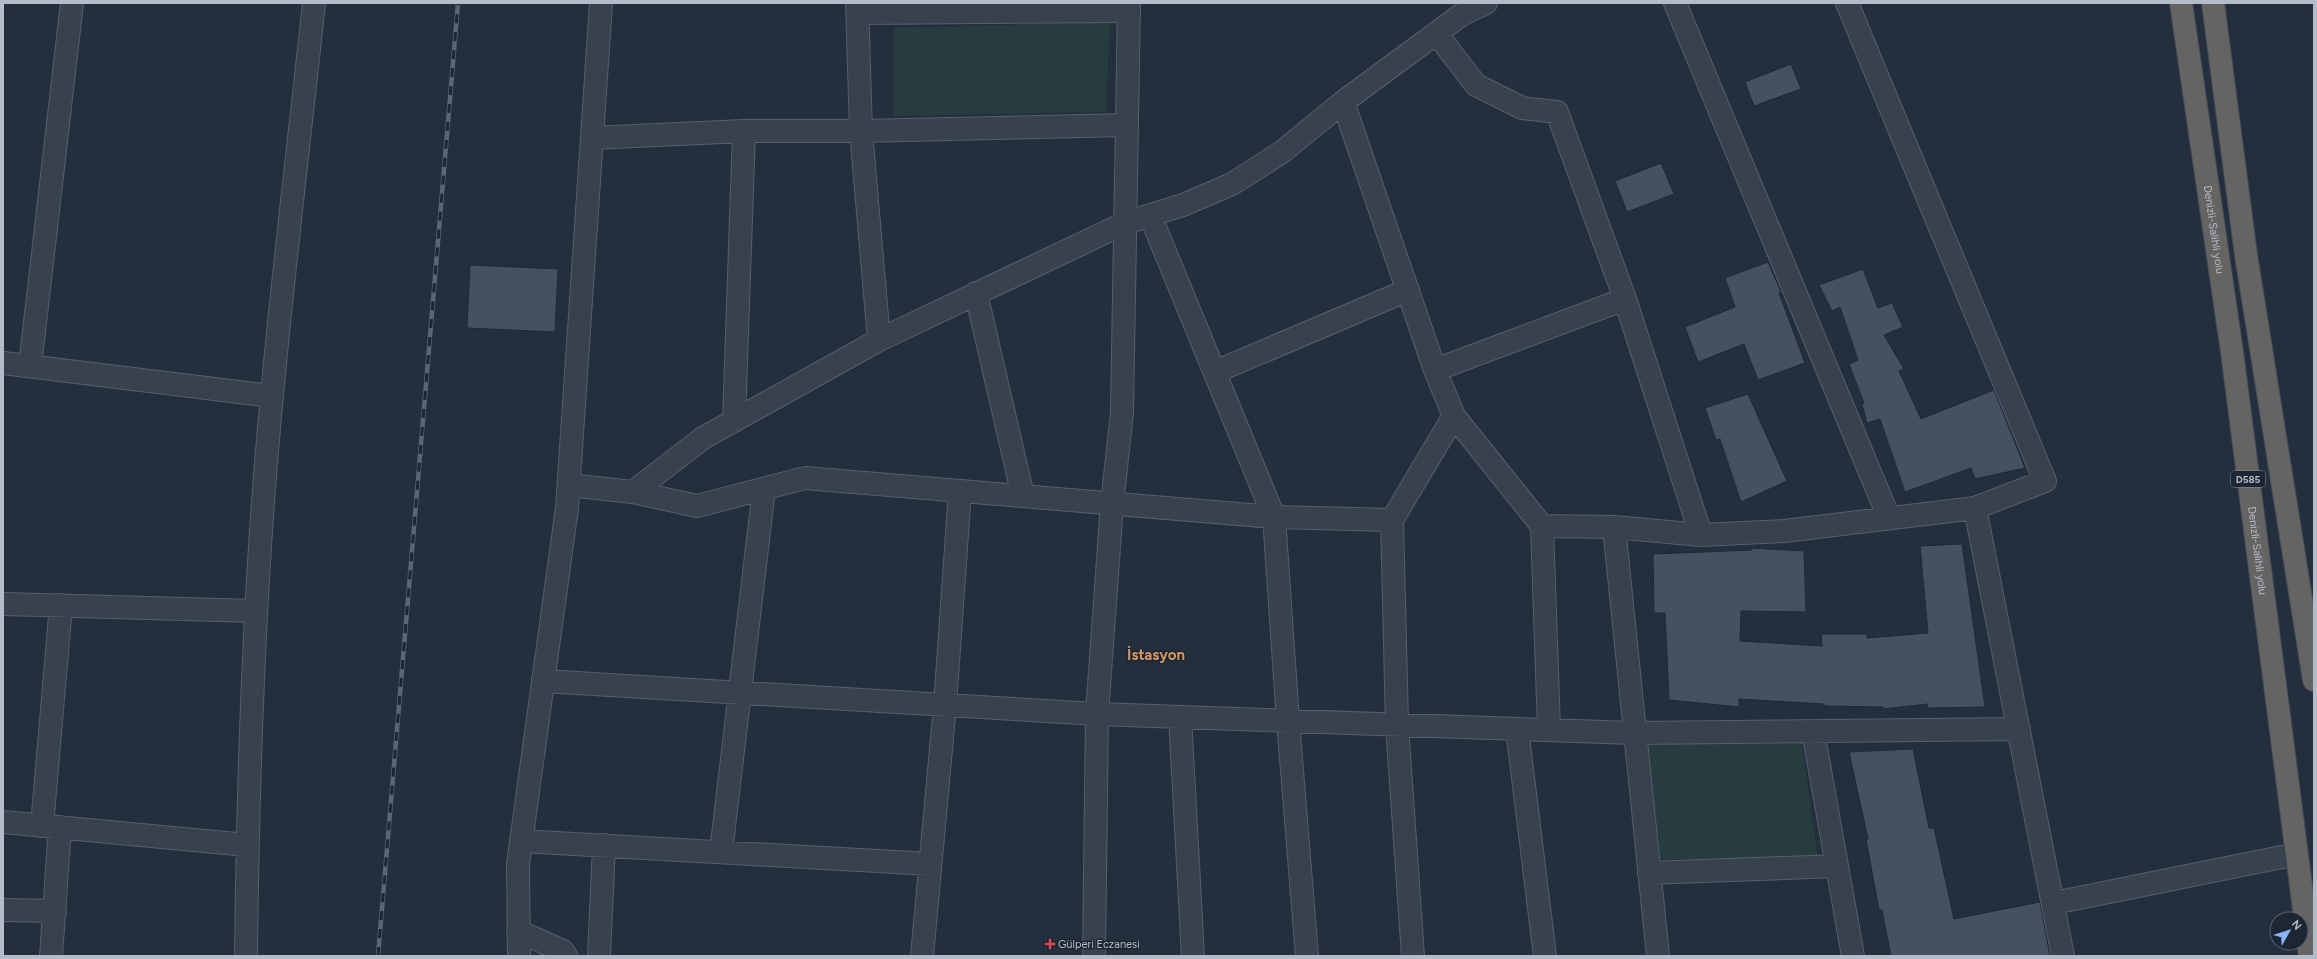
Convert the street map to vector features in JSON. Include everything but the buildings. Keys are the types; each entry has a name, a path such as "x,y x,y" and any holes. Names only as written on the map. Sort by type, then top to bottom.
{"highway":[{"name":"Denizli-Salihli yolu","path":"2181,3 2232,352 2310,956"},
{"name":"D585","path":"2213,3 2246,255 2314,680"}],"street":[{"path":"30,366 72,3"},
{"path":"246,956 247,845 256,611 271,396 314,3"},
{"path":"518,956 518,864 569,485 601,3"},
{"path":"633,492 703,438 879,340 1125,223 1183,205 1232,184 1282,152 1343,102 1461,15 1486,3"},
{"path":"1675,3 1889,518"},
{"path":"1542,526 1614,527 1702,535 1784,531 1975,508 2046,481 1847,3"},
{"path":"879,340 861,131 857,8 1129,7 1122,412 1112,504 1097,714 1094,956"},
{"path":"1436,33 1476,85 1522,108 1557,112 1625,299 1702,535"},
{"path":"1343,102 1436,370 1454,416 1542,526 1549,730"},
{"path":"592,138 744,131 861,131 1126,125"},
{"path":"734,421 744,131"},
{"path":"1150,215 1274,517 1288,721 1308,956"},
{"path":"1215,372 1408,290"},
{"path":"976,294 1023,496"},
{"path":"1436,370 1625,299"},
{"path":"3,363 271,396"},
{"path":"1413,956 1397,725 1392,520 1454,416"},
{"path":"569,485 633,492 696,506 805,478 1274,517 1392,520"},
{"path":"721,852 764,489"},
{"path":"922,956 945,705 960,491"},
{"path":"1975,508 2054,903 2063,956"},
{"path":"1614,527 1633,733 1658,956"},
{"path":"3,604 256,611"},
{"path":"51,956 54,911 51,826 61,605"},
{"path":"543,681 1097,714 1633,733 2019,729"},
{"path":"1180,717 1193,956"},
{"path":"1517,729 1545,956"},
{"path":"1813,731 1853,956"},
{"path":"3,822 247,845"},
{"path":"521,841 930,864"},
{"path":"599,956 604,846"},
{"path":"2054,903 2297,854"},
{"path":"1649,873 1837,866"},
{"path":"3,910 54,911"},
{"path":"518,932 563,952 566,956"}],"green space":[{"path":"1110,22 1106,112 894,116 894,28"},
{"path":"1646,742 1802,744 1818,859 1658,859"}],"railway":[{"path":"378,956 458,3"}],"place":[{"name":"Gülperi Eczanesi","path":"1050,944"}],"district":[{"name":"İstasyon","path":"1156,655"}]}
